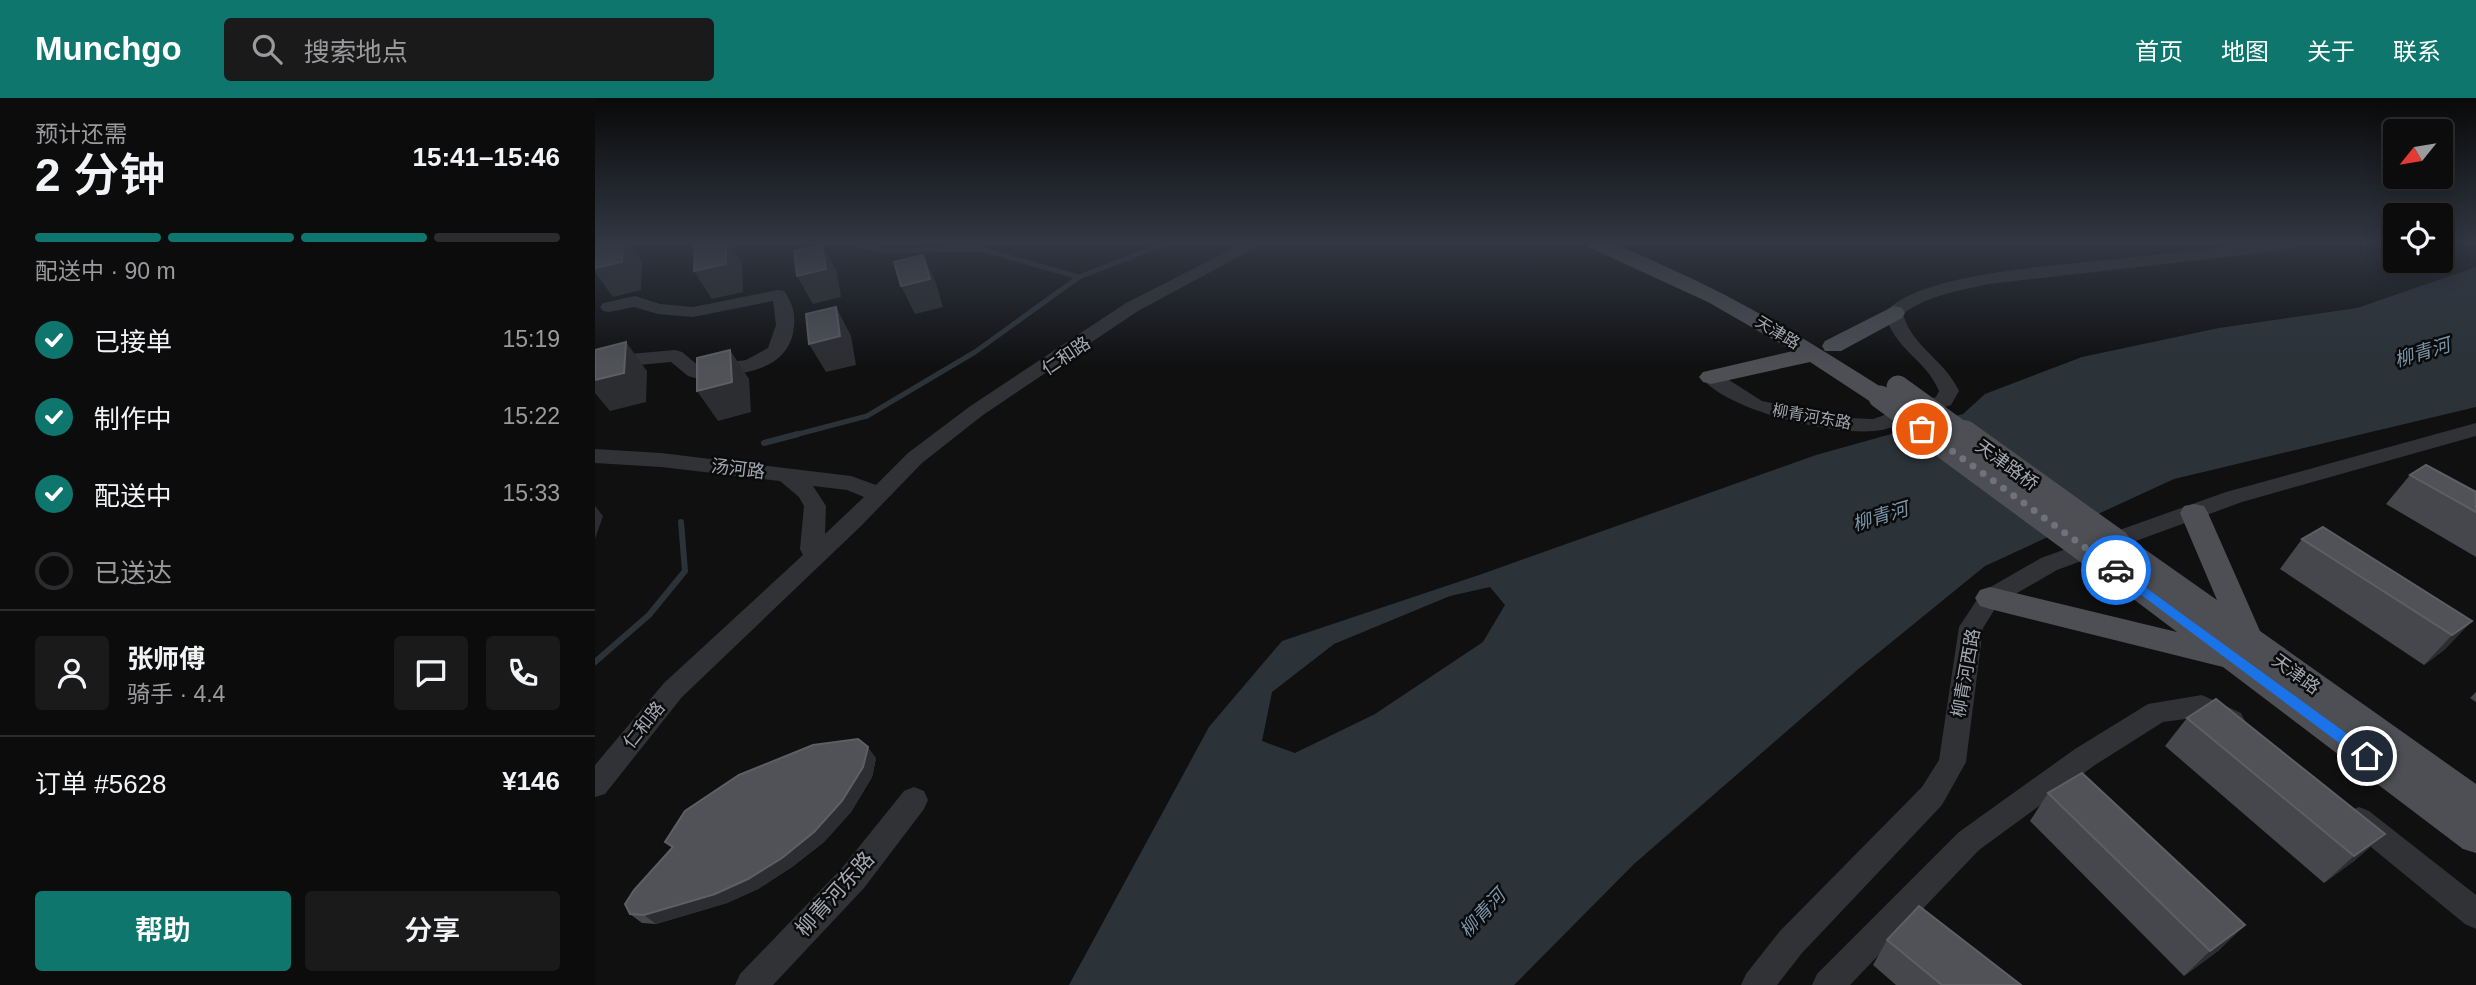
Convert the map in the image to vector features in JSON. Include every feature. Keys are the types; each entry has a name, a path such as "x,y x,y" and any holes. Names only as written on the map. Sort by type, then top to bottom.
{"main road":[{"name":"天津路","path":"1686,283 1778,331 1823,350"},
{"name":"天津路","path":"1717,283 1785,316 1823,350 1889,392"},
{"path":"1711,377 1823,350 1894,313"},
{"name":"天津路桥","path":"1889,392 2104,548"},
{"path":"2194,513 2242,649"},
{"name":"天津路","path":"2104,548 2242,649 2476,837"},
{"path":"1990,598 2242,649"},
{"name":"天津路","path":"2242,649 2476,804"}],"street":[{"name":"仁和路","path":"595,785 673,690 915,457 976,411 1079,341 1175,283"},
{"name":"仁和路","path":"595,770 663,688 845,518 982,413 1127,316 1183,283"},
{"path":"1894,313 1902,306 1921,298 1973,283"},
{"path":"595,363 675,356 695,372 743,368 772,357 785,337 786,306 778,295 693,312 658,309 635,301 610,307"},
{"name":"柳青河东路","path":"1711,377 1755,405 1846,424 1874,425 1944,401 1949,391 1946,381 1906,343 1896,327 1894,313"},
{"name":"柳青河西路","path":"1756,985 1791,942 1932,796 1952,762 1971,627 1990,598 2049,564 2234,497 2476,429"},
{"name":"汤河路","path":"595,456 661,460 851,483 878,494"},
{"path":"787,476 808,489 817,514 811,549"},
{"path":"1828,985 1969,841 2085,757 2157,712 2202,706 2255,736"},
{"name":"柳青河东路","path":"751,985 853,878 914,800"},
{"path":"2339,804 2476,914"}],"water":[{"name":"柳青河","path":"2428,283 2476,283 2476,407 2174,479 1985,566 1856,671 1634,864 1514,985 1069,985 1209,727 1282,641 1482,574 1816,455 1963,414 1985,394 2082,357 2219,328 2357,308","holes":["1490,587 1505,605 1483,642 1375,714 1295,753 1262,741 1272,692 1334,644 1450,596"]}],"building":[{"path":"836,307 840,336 809,344 806,314"},
{"path":"626,342 624,373 595,380 595,350"},
{"path":"730,350 732,382 697,391 697,358"},
{"path":"2426,465 2476,492 2476,512 2410,475"},
{"path":"2323,527 2472,621 2452,635 2302,539"},
{"path":"2216,699 2385,834 2354,856 2187,718"},
{"path":"858,739 868,747 863,767 842,801 814,832 782,858 748,879 715,894 644,915 630,914 625,904 634,890 673,847 665,842 685,811 739,775 813,745"},
{"path":"2082,773 2245,925 2210,951 2048,793"},
{"path":"1919,906 2021,985 1942,985 1887,940"}],"waterway":[{"path":"791,436 867,416 975,352 1070,283"},
{"path":"764,443 798,434"},
{"path":"595,662 649,615 685,571 681,522"}],"way so far":[{"path":"1922,429 2116,570"}],"route":[{"path":"2116,570 2367,756"}]}
